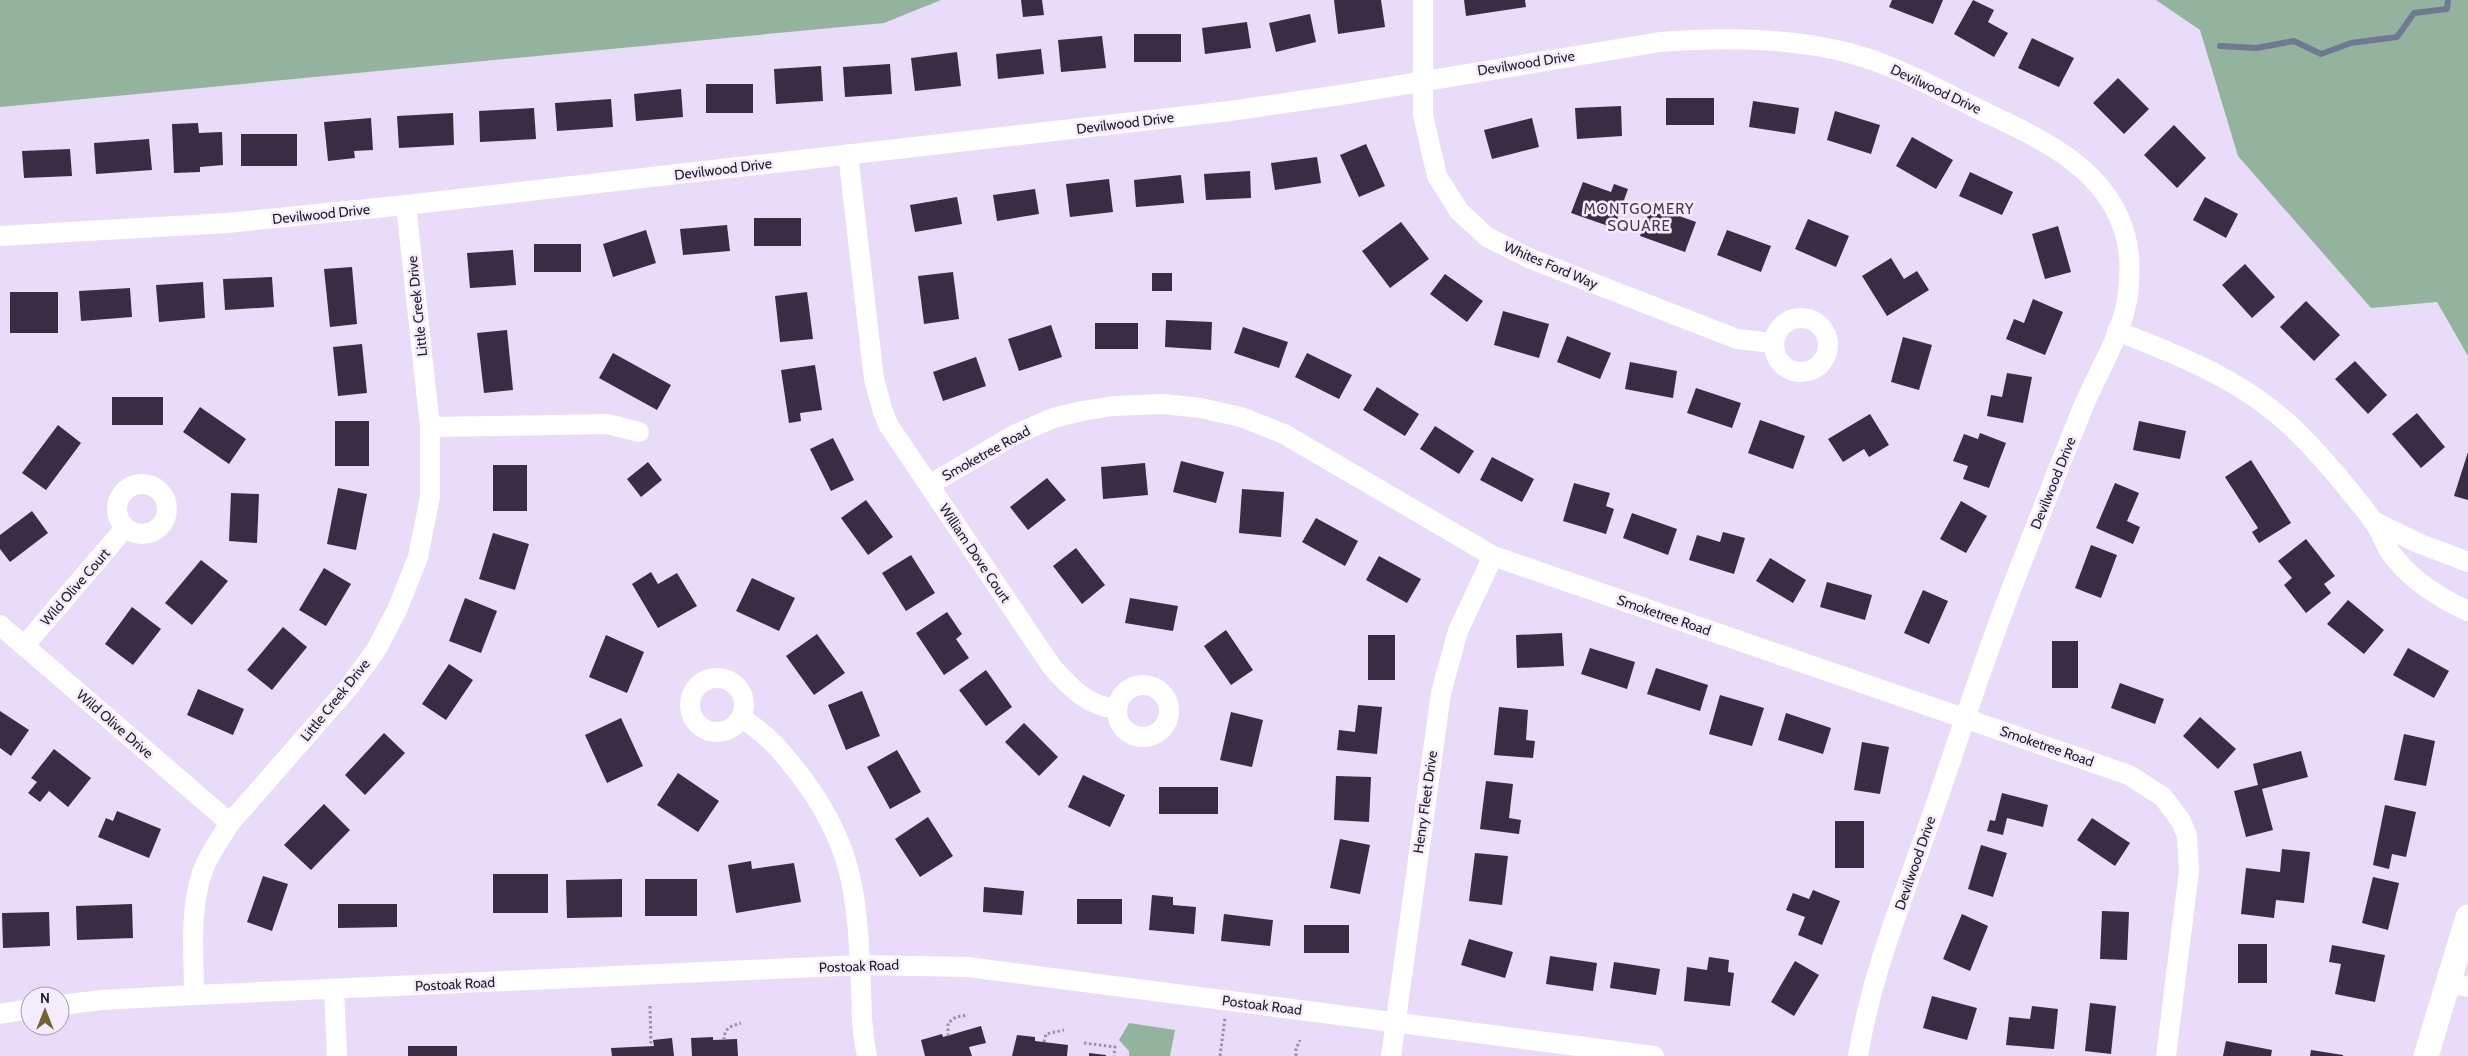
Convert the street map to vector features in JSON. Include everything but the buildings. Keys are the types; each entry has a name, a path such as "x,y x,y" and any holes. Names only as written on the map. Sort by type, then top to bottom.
{"main road":[{"path":"2426,1056 2458,985 2468,917"}],"street":[{"name":"Whites Ford Way","path":"1423,0 1423,115 1437,176 1459,211 1487,237 1531,260 1737,339 1774,343"},
{"name":"Devilwood Drive","path":"0,236 227,223 406,205 1230,111 1347,94 1660,42 1709,38 1759,39 1848,52 1879,62 2040,139 2082,168 2101,188 2113,205 2121,224 2128,252 2130,277 2126,304 2117,331 2085,404 2013,585 1880,963 1864,1024 1858,1056"},
{"name":"William Dove Court","path":"848,154 872,362 878,397 889,426 1052,667 1071,689 1088,702 1104,708 1117,709"},
{"name":"Little Creek Drive","path":"194,995 194,914 197,892 203,872 230,823 349,687 376,650 397,610 418,557 426,525 431,470 430,428 406,205"},
{"path":"2117,331 2179,355 2235,384 2274,410 2315,451 2373,520 2399,564 2436,594 2468,611"},
{"name":"Smoketree Road","path":"930,485 1014,435 1053,418 1090,410 1138,404 1201,408 1241,417 1284,434 1493,556 2129,775 2163,797 2181,821 2187,836 2189,871 2166,1056"},
{"path":"430,428 608,424 639,432"},
{"path":"2373,520 2418,543 2468,562"},
{"name":"Wild Olive Court","path":"24,646 125,528"},
{"name":"Henry Fleet Drive","path":"1391,1056 1441,693 1458,631 1493,556"},
{"name":"Wild Olive Drive","path":"0,625 230,823"},
{"path":"741,718 760,729 776,744 813,793 834,827 852,876 856,902 862,1018 867,1056"},
{"name":"Postoak Road","path":"70,1004 102,1000 194,995 860,966 968,967 1654,1056"},
{"path":"334,990 337,1056"},
{"path":"0,1014 20,1011"}],"path":[{"path":"1220,1056 1227,1000"},
{"path":"650,1006 652,1046"},
{"path":"948,1036 948,1023 956,1017 968,1015"},
{"path":"724,1040 725,1031 730,1026 741,1023"},
{"path":"1044,1042 1046,1034 1064,1030"},
{"path":"1296,1056 1296,1049 1300,1040"},
{"path":"1084,1043 1115,1047 1114,1056"}],"green space":[{"path":"0,0 941,0 884,23 0,107"},
{"path":"2156,0 2468,0 2468,356 2437,302 2371,308 2238,156 2200,30"},
{"path":"1129,1023 1175,1030 1170,1056 1129,1056 1129,1051 1119,1040"}],"waterway":[{"path":"2220,46 2257,48 2294,41 2321,54 2351,43 2397,37 2414,13 2447,9 2448,0"}],"district":[{"name":"MONTGOMERY SQUARE","path":"1639,218"}]}
